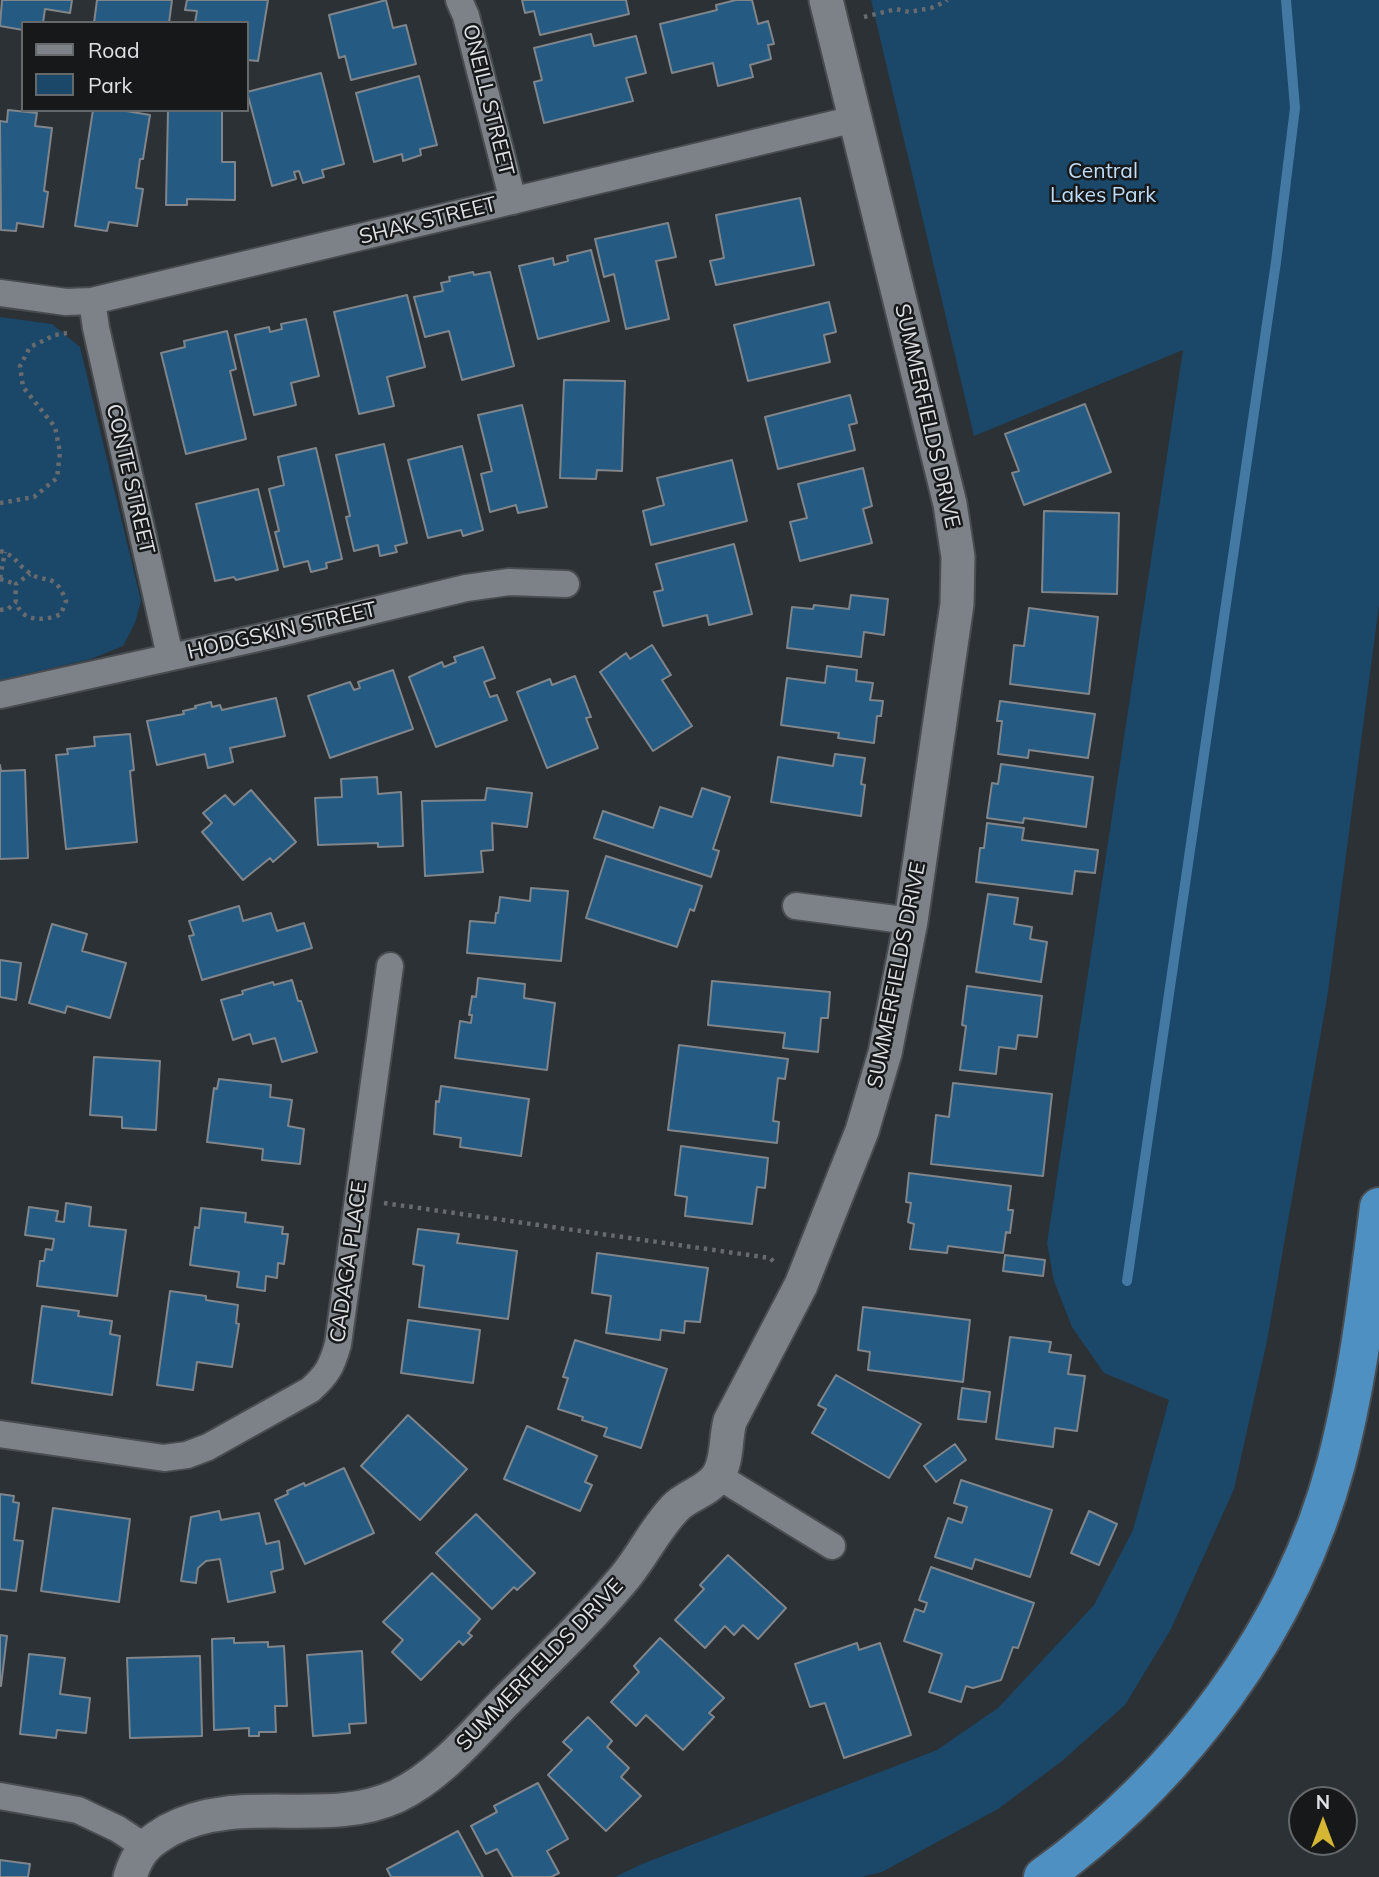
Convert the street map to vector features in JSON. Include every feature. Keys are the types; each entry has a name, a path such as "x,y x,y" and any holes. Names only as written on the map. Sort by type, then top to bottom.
{"highway":[{"path":"1043,1877 1104,1829 1155,1780 1198,1730 1239,1676 1297,1570 1320,1513 1348,1413 1379,1207"}],"street":[{"name":"ONEILL STREET","path":"459,0 466,16 513,201"},
{"name":"SUMMERFIELDS DRIVE","path":"145,1847 183,1823 203,1817 228,1812 319,1811 364,1806 397,1796 432,1774 592,1615 627,1575 676,1506 711,1485 718,1476 723,1465 730,1421 801,1285 862,1131 885,1053 911,921 957,604 958,556 950,504 830,14"},
{"name":"SHAK STREET","path":"0,293 66,302 92,301 855,119"},
{"name":"CONTE STREET","path":"92,301 170,656"},
{"name":"HODGSKIN STREET","path":"0,695 280,633 466,588 509,582 566,584"},
{"path":"796,906 911,921"},
{"name":"CADAGA PLACE","path":"0,1434 164,1458 187,1455 208,1447 310,1390 324,1377 333,1363 338,1344 390,966"},
{"path":"718,1476 832,1546"},
{"path":"0,1796 78,1810 118,1829 145,1847 135,1862 130,1877"}],"path":[{"path":"830,14 896,9 909,12 932,8 947,0"},
{"path":"0,503 34,496 57,478 60,452 55,427 23,387 20,366 30,347 55,335 96,328"},
{"path":"3,552 11,554 30,574 48,579 61,587 66,601 61,614 48,620 34,619 21,611 16,602 16,584 0,579 3,552"},
{"path":"16,584 30,574"},
{"path":"0,610 8,609 16,602"},
{"path":"359,1200 770,1258 801,1285"}],"green space":[{"name":"Central Lakes Park","path":"871,0 1379,0 1379,605 1328,992 1267,1341 1234,1489 1171,1629 1125,1705 1062,1761 998,1809 882,1872 861,1877 615,1877 642,1864 937,1750 998,1708 1094,1605 1133,1530 1169,1400 1104,1373 1072,1327 1054,1281 1047,1243 1183,350 974,436"},
{"path":"0,317 52,324 80,347 141,601 135,623 123,646 91,659 0,680"}],"building":[{"path":"2,0 72,0 70,13 45,9 43,21 21,21 21,30 0,26"},
{"path":"97,0 172,0 169,21 94,21"},
{"path":"187,0 268,0 258,61 248,60 248,21 195,21 197,11 185,10"},
{"path":"386,0 393,28 406,25 416,64 351,80 345,56 339,58 329,15"},
{"path":"522,0 626,0 629,14 540,35 534,11 525,13"},
{"path":"736,0 752,0 758,24 768,21 774,44 768,45 771,59 750,65 753,77 718,86 713,63 672,73 660,24 717,10 716,5"},
{"path":"591,34 594,46 636,36 646,73 626,78 633,101 544,123 534,82 542,80 534,48"},
{"path":"321,73 344,164 322,170 324,177 303,183 299,171 294,172 296,179 272,186 248,92"},
{"path":"419,76 437,145 420,149 421,155 403,161 402,154 374,162 356,93"},
{"path":"8,110 37,113 35,126 52,128 44,191 48,192 43,227 17,223 16,231 1,230 0,121 7,122"},
{"path":"93,112 150,115 136,188 143,189 137,226 109,222 107,231 75,226"},
{"path":"168,112 222,112 222,162 235,162 235,200 187,199 187,205 166,205"},
{"path":"800,198 814,265 716,285 710,261 724,258 716,215"},
{"path":"668,223 676,257 656,261 669,319 626,329 614,274 604,277 595,239"},
{"path":"591,250 609,321 538,339 519,266 553,258 554,265 568,261 567,256"},
{"path":"473,272 474,275 490,272 514,366 462,380 449,331 425,337 414,297 443,291 441,283 450,281 449,277"},
{"path":"407,295 425,367 387,377 394,406 359,414 334,312"},
{"path":"829,302 836,332 824,335 830,362 748,381 734,325"},
{"path":"306,319 319,376 291,383 296,405 254,415 235,335 269,327 270,332 282,329 281,324"},
{"path":"227,331 236,369 230,371 246,439 186,454 161,353 185,347 184,341"},
{"path":"564,380 625,381 622,471 597,470 596,479 560,478"},
{"path":"850,395 857,423 849,425 855,450 778,469 765,417"},
{"path":"1085,404 1111,472 1024,505 1012,473 1019,471 1005,434"},
{"path":"522,405 547,507 518,513 516,505 490,512 481,474 492,471 478,415"},
{"path":"384,444 407,543 395,546 397,552 380,556 378,545 354,551 346,517 350,516 336,455"},
{"path":"462,446 483,530 463,536 461,530 428,538 408,460"},
{"path":"316,448 342,559 326,563 327,568 311,572 308,561 284,567 275,532 279,531 269,489 284,485 278,457"},
{"path":"732,460 747,521 651,545 643,511 664,505 657,478"},
{"path":"863,468 872,506 863,509 872,543 800,561 790,522 807,518 798,484"},
{"path":"258,489 278,570 236,580 234,577 215,581 196,504"},
{"path":"1044,511 1119,513 1117,594 1042,592"},
{"path":"734,544 752,614 709,625 707,615 663,626 654,592 663,590 656,564"},
{"path":"851,595 888,599 884,635 864,632 861,657 787,648 792,607 813,609 814,605 849,609"},
{"path":"1029,608 1098,617 1089,694 1010,684 1014,645 1024,646"},
{"path":"652,645 671,675 662,680 692,726 653,751 600,672 626,653 630,659"},
{"path":"483,647 495,678 484,682 490,697 497,695 507,720 436,747 409,677 442,662 444,667 456,662 454,657"},
{"path":"827,666 857,670 856,681 873,683 870,700 883,701 881,716 877,716 874,743 838,738 839,733 781,725 787,678 825,683"},
{"path":"393,670 413,729 330,758 308,696 350,682 354,690 360,688 358,682"},
{"path":"575,676 591,717 586,718 598,748 547,768 517,692 550,679 552,685"},
{"path":"276,698 285,736 230,748 233,762 208,768 205,754 157,765 147,721 184,714 183,711 211,702 212,707 220,705 222,710"},
{"path":"1000,701 1095,714 1088,758 1029,750 1028,758 998,754 1002,721 997,721"},
{"path":"130,734 134,770 130,771 137,842 66,849 56,755 68,754 67,749 95,746 94,737"},
{"path":"835,754 865,758 861,784 865,785 861,816 771,802 778,757 833,766"},
{"path":"1001,764 1093,777 1086,827 1024,818 1023,823 987,818 992,783 998,784"},
{"path":"0,765 1,771 25,770 28,858 0,859"},
{"path":"377,777 378,794 401,792 403,846 378,847 378,843 318,845 315,798 342,797 341,779"},
{"path":"487,788 532,793 527,827 492,823 493,850 481,851 483,872 425,876 422,801 485,800"},
{"path":"702,788 730,797 713,849 719,851 711,877 594,838 603,811 653,828 660,807 692,817"},
{"path":"251,790 296,842 273,862 270,858 243,880 202,832 212,823 203,813 225,795 234,805"},
{"path":"987,823 1024,828 1022,840 1098,850 1095,873 1075,871 1072,894 976,882 980,848 984,848"},
{"path":"606,856 702,886 694,911 690,909 677,947 586,918"},
{"path":"531,888 568,891 561,961 467,953 470,921 495,923 500,897 530,901"},
{"path":"988,894 1018,898 1014,924 1032,927 1030,939 1047,942 1041,982 976,972"},
{"path":"239,906 243,921 271,913 277,931 304,923 312,948 202,980 189,936 194,935 189,921"},
{"path":"52,924 87,934 82,951 126,963 110,1018 67,1006 65,1013 29,1003"},
{"path":"0,960 21,963 16,1000 0,997"},
{"path":"478,978 525,984 524,998 555,1003 547,1070 455,1058 460,1021 471,1023 472,1015 469,1015 472,996 476,997"},
{"path":"292,980 317,1052 282,1062 275,1038 253,1044 250,1034 233,1040 221,1000 273,982 274,985"},
{"path":"712,981 830,992 828,1018 821,1018 818,1052 783,1048 785,1033 708,1025"},
{"path":"967,986 1042,996 1037,1037 1018,1035 1016,1049 999,1047 996,1074 960,1070 966,1026 962,1025"},
{"path":"679,1045 788,1059 785,1079 778,1078 773,1121 779,1122 777,1143 668,1130"},
{"path":"94,1057 160,1061 156,1130 122,1128 122,1117 90,1115"},
{"path":"219,1079 271,1085 270,1097 292,1100 288,1126 304,1129 300,1164 262,1160 263,1149 207,1142 214,1088 217,1089"},
{"path":"953,1083 1052,1094 1043,1176 931,1164 936,1115 949,1117"},
{"path":"441,1086 529,1099 521,1156 460,1147 461,1138 434,1134 436,1101 439,1102"},
{"path":"681,1146 768,1158 765,1188 757,1187 752,1224 685,1216 687,1197 675,1195"},
{"path":"909,1173 1011,1186 1008,1210 1013,1210 1010,1233 1006,1232 1003,1253 948,1246 947,1253 910,1249 914,1224 908,1222 911,1203 906,1202"},
{"path":"66,1203 91,1207 89,1226 126,1230 117,1296 37,1286 40,1261 44,1261 46,1249 52,1250 54,1239 25,1235 29,1207 58,1211 56,1221 64,1222"},
{"path":"201,1208 246,1213 245,1222 283,1227 282,1234 288,1234 284,1264 278,1263 277,1278 266,1276 265,1291 237,1287 239,1272 190,1265 195,1227 199,1228"},
{"path":"418,1229 459,1234 457,1243 517,1251 508,1319 419,1307 424,1266 413,1264"},
{"path":"597,1253 708,1268 700,1322 685,1321 684,1333 661,1330 660,1340 606,1333 611,1296 592,1293"},
{"path":"1005,1255 1045,1260 1043,1276 1003,1271"},
{"path":"170,1291 206,1296 206,1300 238,1305 236,1323 239,1324 232,1367 197,1362 193,1390 157,1385"},
{"path":"42,1306 79,1311 78,1316 112,1321 110,1334 120,1336 112,1395 32,1383"},
{"path":"863,1307 970,1320 963,1382 868,1370 870,1352 858,1350"},
{"path":"408,1320 480,1330 473,1383 401,1373"},
{"path":"1010,1337 1051,1342 1049,1352 1071,1355 1068,1374 1085,1376 1077,1431 1055,1428 1053,1447 996,1439"},
{"path":"575,1340 667,1369 641,1448 604,1436 607,1428 558,1409 568,1378 563,1377"},
{"path":"836,1375 921,1424 889,1478 812,1433 826,1409 818,1405"},
{"path":"962,1388 990,1392 986,1422 958,1419"},
{"path":"408,1415 467,1469 420,1520 361,1466"},
{"path":"527,1426 597,1456 585,1482 592,1485 580,1511 504,1479"},
{"path":"955,1444 966,1460 936,1482 924,1466"},
{"path":"344,1468 374,1533 305,1564 275,1500 304,1483 305,1486"},
{"path":"961,1480 1052,1510 1030,1577 975,1559 972,1569 935,1557 948,1518 962,1523 967,1507 954,1503"},
{"path":"0,1494 14,1496 13,1502 19,1503 14,1540 23,1541 16,1591 0,1589"},
{"path":"53,1508 130,1519 119,1602 41,1591"},
{"path":"219,1511 221,1520 259,1513 266,1544 279,1541 283,1569 271,1572 275,1592 228,1602 220,1559 206,1561 198,1568 196,1583 181,1581 191,1517"},
{"path":"1089,1511 1117,1524 1099,1565 1071,1553"},
{"path":"476,1514 535,1573 517,1590 514,1587 492,1609 436,1553"},
{"path":"728,1555 786,1608 758,1639 743,1625 734,1635 725,1626 705,1648 675,1620 704,1589 700,1585"},
{"path":"931,1567 1034,1603 1018,1648 1013,1647 1001,1680 973,1688 966,1686 961,1702 929,1692 942,1654 904,1641 915,1609 924,1612 927,1603 919,1600"},
{"path":"432,1573 480,1619 468,1633 472,1636 463,1645 459,1641 421,1680 392,1652 403,1640 383,1622"},
{"path":"0,1635 7,1636 1,1686 0,1686"},
{"path":"234,1638 234,1643 268,1642 268,1647 284,1646 287,1706 275,1706 276,1732 259,1732 259,1736 249,1736 249,1728 214,1730 212,1639"},
{"path":"660,1638 724,1698 709,1713 714,1717 683,1750 646,1715 636,1726 611,1702 639,1672 634,1666"},
{"path":"857,1643 859,1650 880,1643 911,1735 844,1758 825,1703 810,1707 795,1664"},
{"path":"362,1651 366,1723 349,1724 350,1733 313,1736 307,1655"},
{"path":"29,1654 65,1658 60,1694 90,1698 86,1733 57,1730 56,1738 20,1734"},
{"path":"200,1656 202,1736 130,1738 127,1658"},
{"path":"588,1717 612,1741 607,1747 629,1768 621,1777 641,1796 606,1831 548,1775 572,1750 563,1742"},
{"path":"538,1783 568,1839 547,1851 559,1873 551,1877 513,1877 497,1849 486,1854 471,1826 497,1812 494,1806"},
{"path":"458,1831 483,1877 391,1877 387,1869"},
{"path":"0,1860 30,1864 28,1877 0,1877"}],"waterway":[{"path":"1127,1281 1276,262 1295,108 1286,0"}]}
